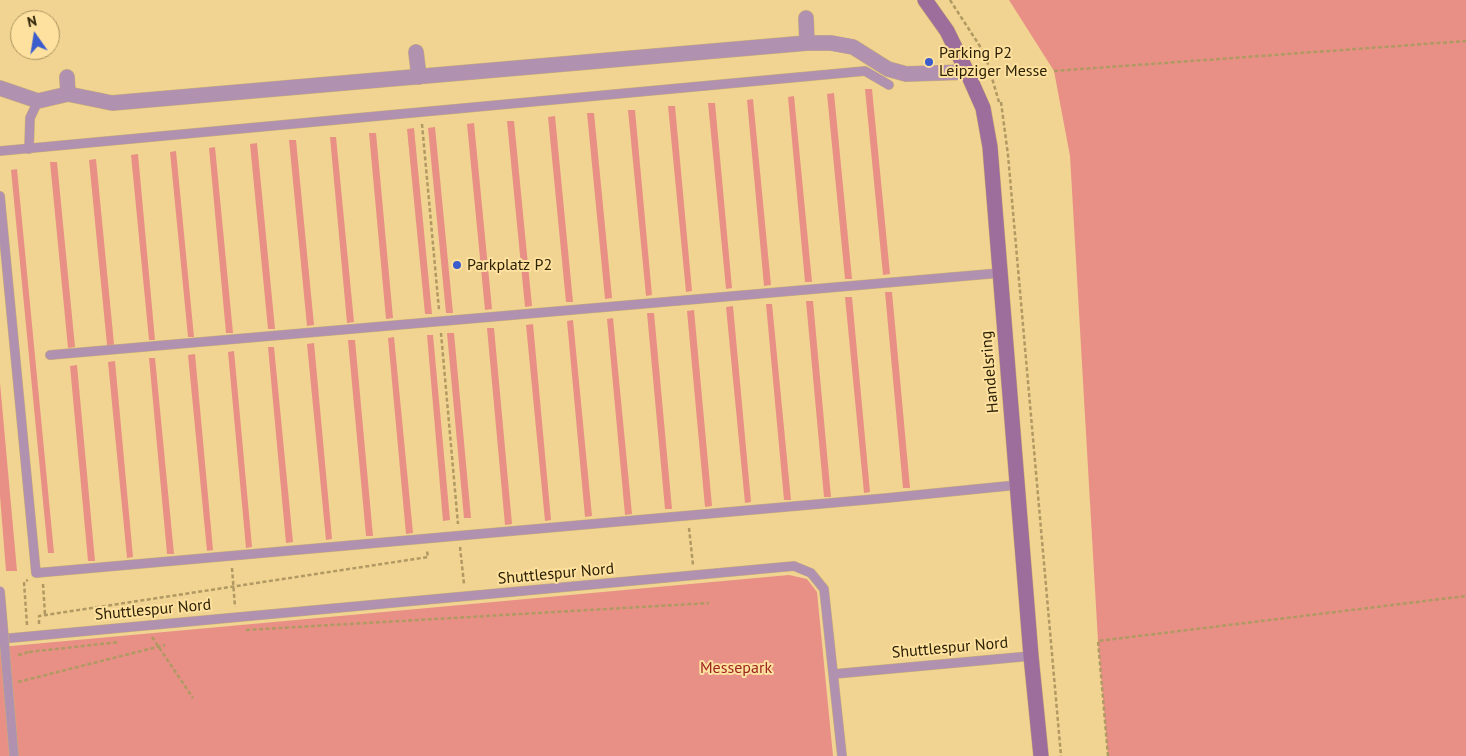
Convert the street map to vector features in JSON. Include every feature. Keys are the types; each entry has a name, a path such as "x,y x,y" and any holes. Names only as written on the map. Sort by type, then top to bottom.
{"main road":[{"name":"Handelsring","path":"925,0 947,31 983,108 990,147 1031,656 1041,756"}],"street":[{"path":"806,18 807,43"},
{"path":"0,88 38,101 68,94 112,103 807,43 831,43 853,47 888,69 906,74 967,72"},
{"path":"416,52 419,77"},
{"path":"67,77 68,94"}],"lane":[{"path":"0,151 865,71 889,85"},
{"path":"30,149 30,118 38,101"},
{"path":"0,196 36,574 925,495 1017,485"},
{"path":"50,355 1000,273"},
{"name":"Shuttlespur Nord","path":"0,639 466,598 794,566 811,573 824,589 834,674 1031,656"},
{"path":"0,591 14,756"},
{"path":"834,674 842,756"}],"path":[{"path":"950,0 986,54 1001,102 1009,165 1061,756"},
{"path":"1054,72 1466,41"},
{"path":"983,108 1001,102"},
{"path":"688,516 694,576"},
{"path":"459,536 466,598"},
{"path":"40,635 39,616 428,557 426,539"},
{"path":"231,556 236,618"},
{"path":"42,573 44,615"},
{"path":"25,589 26,615"},
{"path":"1108,756 1098,641 1466,596"},
{"path":"242,630 709,603"},
{"path":"145,626 193,698"},
{"path":"143,639 161,637"},
{"path":"29,652 124,641"},
{"path":"9,684 165,645"}],"green space":[{"path":"1009,0 1466,0 1466,756 1108,756 1098,641 1070,156 1054,71"},
{"path":"865,89 872,89 890,274 883,275"},
{"path":"834,93 852,279 845,279 827,94"},
{"path":"794,96 812,282 805,282 788,97"},
{"path":"753,99 771,285 764,286 747,100"},
{"path":"708,103 715,103 732,288 726,289"},
{"path":"668,106 675,106 692,291 686,292"},
{"path":"628,110 635,110 652,295 646,296"},
{"path":"587,113 594,113 612,298 605,299"},
{"path":"555,116 573,302 566,302 548,117"},
{"path":"507,121 514,121 532,306 525,307"},
{"path":"474,123 492,309 485,310 467,124"},
{"path":"435,127 453,313 446,313 428,128"},
{"path":"414,128 432,314 425,314 407,129"},
{"path":"369,133 376,133 393,318 386,319"},
{"path":"330,137 336,137 354,322 347,323"},
{"path":"289,140 296,140 314,325 307,326"},
{"path":"257,143 275,329 268,329 250,144"},
{"path":"215,147 233,333 226,333 209,148"},
{"path":"176,151 194,337 188,337 170,152"},
{"path":"138,154 155,340 149,340 131,155"},
{"path":"96,159 114,345 107,345 89,160"},
{"path":"50,162 57,162 75,347 68,348"},
{"path":"17,169 54,553 48,553 11,170"},
{"path":"885,292 892,292 910,488 903,488"},
{"path":"845,297 852,297 870,492 864,493"},
{"path":"806,301 813,301 831,497 824,497"},
{"path":"766,304 772,304 791,500 784,500"},
{"path":"733,306 751,502 745,503 726,307"},
{"path":"694,310 712,506 705,507 687,311"},
{"path":"647,313 654,313 672,509 665,509"},
{"path":"613,318 632,514 625,515 607,319"},
{"path":"573,320 592,516 585,517 567,321"},
{"path":"533,324 551,520 545,521 526,325"},
{"path":"487,328 494,328 512,524 505,525"},
{"path":"447,333 454,333 471,518 464,518"},
{"path":"427,335 433,335 450,520 443,521"},
{"path":"394,337 413,533 406,534 388,338"},
{"path":"348,340 355,340 373,536 366,536"},
{"path":"314,343 332,539 326,540 307,344"},
{"path":"268,347 274,347 293,542 286,543"},
{"path":"234,351 252,547 246,548 228,352"},
{"path":"195,354 213,550 207,551 188,355"},
{"path":"149,358 155,358 174,554 167,554"},
{"path":"115,361 133,557 127,558 108,362"},
{"path":"77,365 95,561 88,561 70,366"},
{"path":"0,383 17,571 6,571 0,496"},
{"name":"Messepark","path":"789,575 807,579 817,592 833,756 0,756 0,647"}],"place":[{"name":"Parking P2 Leipziger Messe","path":"929,62"},
{"name":"Parkplatz P2","path":"457,265"}]}
